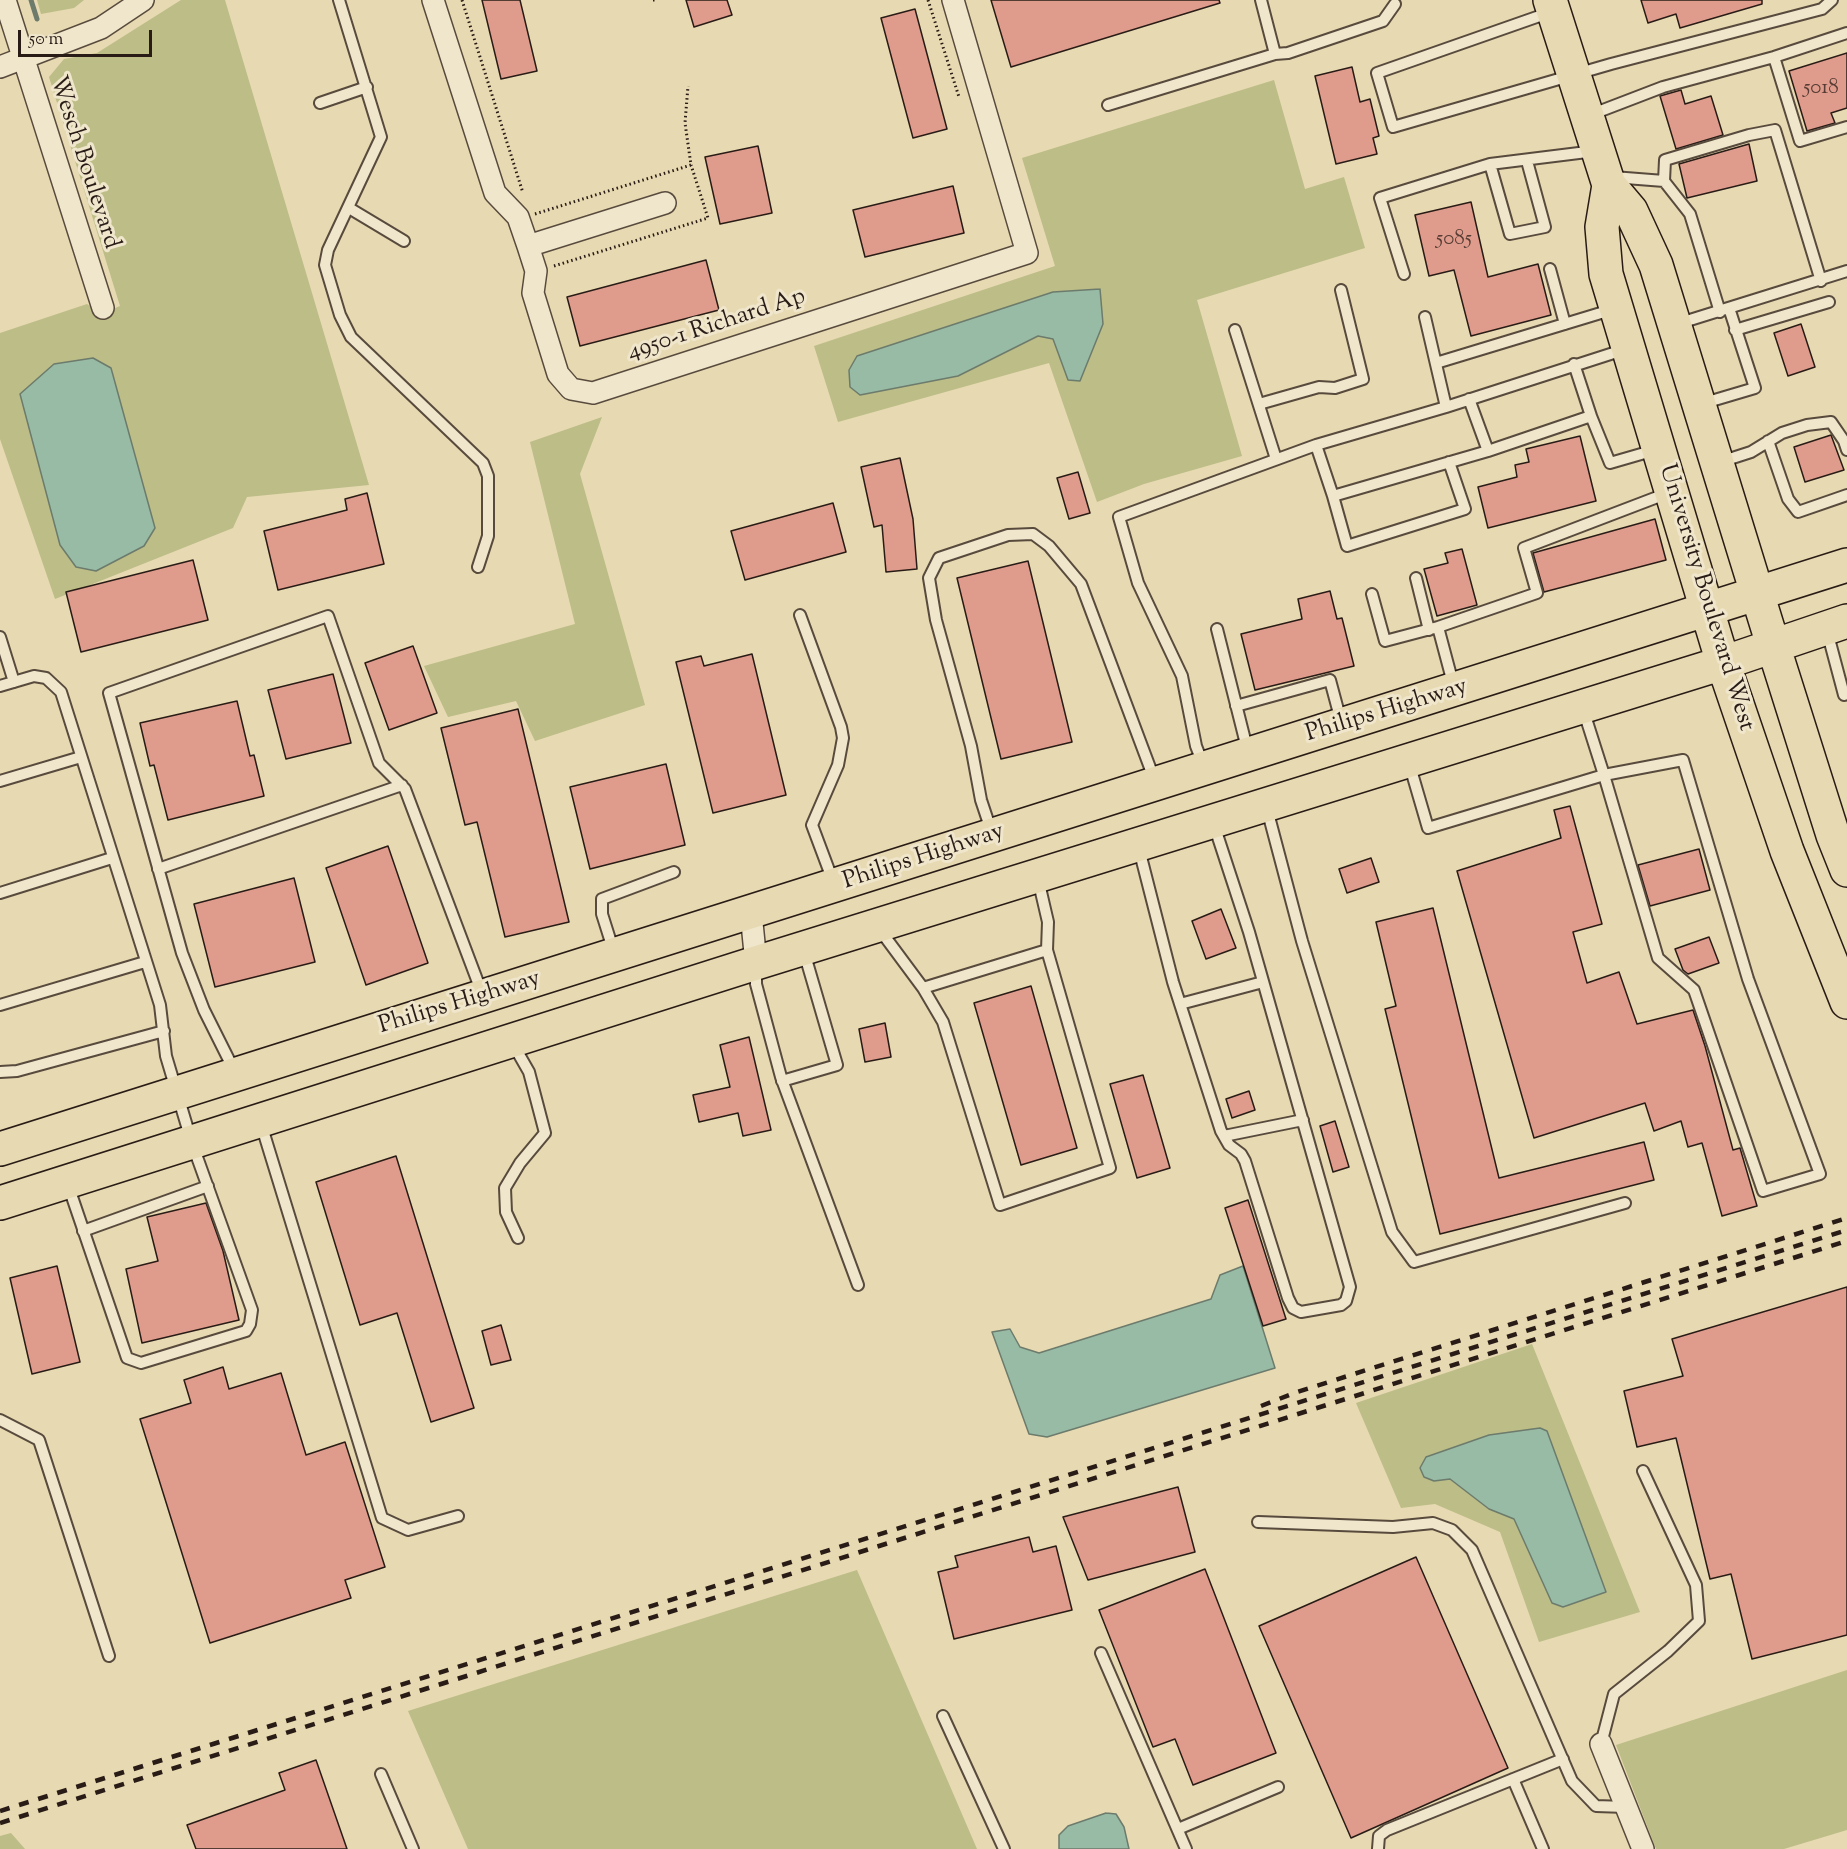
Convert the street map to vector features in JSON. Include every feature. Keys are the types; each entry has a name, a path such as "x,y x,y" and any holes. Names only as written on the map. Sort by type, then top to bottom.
{"main road":[{"name":"University Boulevard West","path":"1552,5 1605,171 1631,211 1656,265 1757,595 1833,835 1847,870"},
{"name":"University Boulevard West","path":"1605,171 1602,227 1606,274 1723,663 1787,851 1847,1002"},
{"name":"Philips Highway","path":"0,1149 835,887 1847,565"},
{"name":"Philips Highway","path":"0,1203 756,963 1723,663 1836,624"}],"street":[{"name":"Wesch Boulevard","path":"5,0 103,308"},
{"path":"0,67 24,60 101,28 143,0"},
{"name":"4950-1 Richard Ap","path":"433,0 495,192 519,217 536,271 534,293 558,374 571,389 593,393 1027,253 953,0"},
{"path":"528,246 665,203"},
{"path":"751,913 756,963"},
{"path":"1601,1744 1643,1849"}],"lane":[{"path":"339,0 381,137 325,257 340,315 351,337 483,463 488,476 488,536 478,567"},
{"path":"1261,0 1275,54"},
{"path":"1552,5 1377,73 1393,127 1574,75 1822,9 1832,0"},
{"path":"1108,105 1275,54 1288,53 1383,21 1398,1"},
{"path":"1587,116 1663,87 1774,57 1847,33"},
{"path":"1774,57 1800,141 1847,128"},
{"path":"320,103 367,87"},
{"path":"1698,405 1755,388 1690,214 1664,181 1665,160 1749,135 1775,130 1821,281"},
{"path":"1490,164 1510,234 1545,227 1527,161"},
{"path":"1404,274 1380,198 1490,164 1527,161 1664,181"},
{"path":"349,208 404,241"},
{"path":"1550,268 1565,324"},
{"path":"1674,325 1847,271"},
{"path":"1259,404 1319,387 1335,388 1363,379 1341,290"},
{"path":"1735,330 1829,302"},
{"path":"1436,363 1616,308"},
{"path":"1425,317 1446,407"},
{"path":"1235,330 1276,459"},
{"path":"1206,769 1196,746 1182,676 1138,583 1119,517 1316,445 1446,407 1629,348"},
{"path":"1574,364 1591,416 1611,463 1658,449"},
{"path":"1469,399 1488,451"},
{"path":"1333,496 1488,451 1591,416"},
{"path":"1716,463 1750,452 1782,433 1807,425 1831,422 1844,441 1847,450"},
{"path":"1768,441 1788,499 1798,512 1847,495"},
{"path":"1316,445 1347,546 1465,509 1449,462"},
{"path":"1372,594 1384,641 1433,628 1537,593 1524,548 1671,492"},
{"path":"993,836 981,800 971,746 936,620 929,578 934,562 939,558 1008,535 1033,534 1049,546 1082,584 1156,784"},
{"path":"1416,578 1455,690"},
{"path":"800,615 842,727 843,738 838,765 812,825 835,887"},
{"path":"236,1075 204,1010 182,952 109,693 328,616 379,763 402,785 484,997"},
{"path":"1836,624 1844,695 1847,694"},
{"path":"1217,629 1249,755"},
{"path":"0,637 14,682"},
{"path":"0,686 34,676 46,678 61,692 160,1005 166,1056 192,1143 252,1310 250,1324 240,1334 141,1364 133,1362 123,1351 67,1182"},
{"path":"1236,706 1330,680 1342,726"},
{"path":"1409,761 1428,828 1604,775 1683,760 1752,990 1820,1174 1763,1191 1694,990 1658,958 1604,775 1582,706"},
{"path":"0,781 81,757"},
{"path":"158,869 402,785"},
{"path":"1266,806 1302,941 1392,1232 1414,1262 1625,1203"},
{"path":"1138,846 1180,1004 1224,1136 1245,1161 1288,1298 1293,1308 1308,1313 1341,1305 1346,1301 1350,1287 1263,982 1213,822"},
{"path":"0,893 112,858"},
{"path":"615,956 602,914 602,899 674,872"},
{"path":"878,927 923,988 943,1022 999,1205 1110,1168 1047,950 1048,922 1038,877"},
{"path":"782,1081 837,1065 803,949"},
{"path":"923,988 1047,950"},
{"path":"0,1005 145,962"},
{"path":"756,963 756,984 782,1081 858,1285"},
{"path":"1180,1004 1263,982"},
{"path":"0,1072 16,1071 164,1031"},
{"path":"511,1041 529,1072 544,1133 520,1163 505,1188 506,1212 518,1238"},
{"path":"1224,1136 1303,1120"},
{"path":"259,1121 382,1518 408,1530 458,1516"},
{"path":"83,1231 208,1186"},
{"path":"0,1420 39,1440 109,1656"},
{"path":"1601,1744 1614,1694 1668,1651 1700,1621 1696,1585 1643,1471"},
{"path":"1258,1522 1393,1527 1433,1522 1452,1530 1472,1550 1572,1781 1596,1806 1626,1807"},
{"path":"1101,1653 1186,1849"},
{"path":"943,1716 1004,1849"},
{"path":"1378,1849 1379,1836 1387,1830 1563,1759"},
{"path":"381,1774 413,1849"},
{"path":"1513,1779 1543,1849"},
{"path":"1178,1829 1278,1787"}],"path":[{"path":"462,0 524,196"},
{"path":"928,0 960,100"},
{"path":"546,269 708,218 691,165 684,123 688,86"},
{"path":"529,216 691,165"}],"shaded area":[{"path":"37,0 84,0 74,8 41,14"},
{"path":"181,0 225,0 369,485 247,497 233,528 55,599 0,439 0,333 87,304 101,314 120,306 49,77 64,59 97,53"},
{"path":"1274,80 1305,189 1344,177 1365,248 1197,300 1242,456 1144,484 1097,502 1049,363 838,422 814,346 1055,266 1022,158","holes":["1100,289 1068,379 1053,339 1038,336 857,356 1053,292"]},
{"path":"1100,289 1103,324 1080,381 1068,380 1053,339 1038,336 958,376 860,395 850,387 849,370 857,356 1053,292"},
{"path":"93,358 111,368 155,528 144,546 96,571 76,567 60,545 20,394 54,364"},
{"path":"602,417 580,474 645,705 535,741 516,701 448,717 424,666 575,624 530,442"},
{"path":"1243,1266 1275,1368 1047,1437 1029,1434 992,1332 1010,1329 1020,1347 1039,1353 1211,1299 1220,1275"},
{"path":"1532,1344 1640,1612 1539,1642 1500,1532 1435,1504 1401,1508 1356,1403","holes":["1547,1431 1553,1603 1514,1519 1489,1509 1450,1479"]},
{"path":"1540,1428 1547,1431 1606,1592 1563,1607 1552,1603 1514,1519 1489,1509 1450,1479 1434,1481 1424,1477 1420,1468 1426,1457 1489,1435"},
{"path":"857,1570 977,1849 468,1849 408,1711"},
{"path":"1847,1670 1847,1830 1784,1849 1656,1849 1616,1745"},
{"path":"1106,1813 1116,1814 1124,1827 1129,1849 1059,1849 1059,1835 1068,1826"},
{"path":"11,1833 25,1849 0,1849 0,1836"}],"building":[{"path":"482,0 520,0 537,71 501,79"},
{"path":"686,0 727,0 732,15 694,27"},
{"path":"991,0 1219,0 1220,3 1011,67"},
{"path":"1641,0 1762,0 1762,4 1680,28 1676,14 1648,23"},
{"path":"915,9 947,129 913,138 881,18"},
{"path":"1847,53 1847,108 1831,113 1835,123 1807,131 1789,71"},
{"path":"1352,67 1360,102 1370,99 1379,136 1373,138 1377,154 1336,164 1315,76"},
{"path":"1681,90 1685,104 1711,96 1723,135 1676,149 1660,96"},
{"path":"1749,144 1757,181 1687,198 1679,164"},
{"path":"758,146 772,213 720,224 705,157"},
{"path":"953,186 964,233 865,257 853,210"},
{"path":"1471,202 1488,277 1538,264 1551,315 1471,336 1454,270 1429,276 1415,215"},
{"path":"706,260 719,310 580,346 567,297"},
{"path":"1801,324 1815,367 1788,376 1774,333"},
{"path":"1831,435 1844,470 1805,482 1794,447"},
{"path":"1580,436 1596,501 1488,528 1478,487 1517,477 1515,465 1529,462 1526,449"},
{"path":"900,458 913,519 917,569 886,572 882,525 874,527 861,467"},
{"path":"1078,472 1090,513 1069,519 1057,478"},
{"path":"367,493 384,564 278,590 264,531 347,510 345,499"},
{"path":"833,503 846,552 745,580 731,531"},
{"path":"1655,519 1666,560 1544,592 1533,553"},
{"path":"1462,549 1477,605 1437,616 1424,569 1448,563 1445,553"},
{"path":"193,560 208,620 81,652 66,592"},
{"path":"1028,561 1072,742 1001,759 957,578"},
{"path":"1330,591 1337,619 1342,618 1354,666 1255,690 1241,634 1302,619 1298,599"},
{"path":"413,646 437,713 389,730 365,663"},
{"path":"752,654 786,795 713,813 676,662 701,656 704,666"},
{"path":"333,674 351,743 286,759 268,690"},
{"path":"237,701 250,756 254,755 264,796 168,820 154,765 150,766 140,723"},
{"path":"518,709 569,922 505,937 477,822 465,825 441,728"},
{"path":"666,764 685,845 590,869 570,787"},
{"path":"1570,806 1602,924 1573,932 1587,983 1619,972 1637,1024 1693,1010 1733,1150 1740,1148 1757,1206 1722,1216 1702,1143 1688,1147 1681,1121 1654,1131 1645,1103 1534,1138 1457,871 1561,838 1554,810"},
{"path":"388,846 428,963 366,985 326,868"},
{"path":"1699,849 1710,890 1650,906 1638,865"},
{"path":"1371,858 1379,882 1347,893 1339,869"},
{"path":"294,878 315,962 215,987 194,904"},
{"path":"1433,908 1499,1178 1644,1142 1654,1180 1440,1234 1385,1009 1396,1006 1376,922"},
{"path":"1221,909 1236,948 1206,959 1192,921"},
{"path":"1709,937 1719,963 1688,974 1683,970 1675,949"},
{"path":"1031,986 1077,1148 1021,1165 974,1003"},
{"path":"885,1023 891,1057 865,1062 859,1029"},
{"path":"749,1037 771,1130 743,1136 738,1113 699,1122 693,1095 730,1087 720,1045"},
{"path":"1143,1075 1170,1168 1137,1178 1110,1084"},
{"path":"1249,1091 1255,1110 1232,1118 1226,1099"},
{"path":"1335,1121 1349,1167 1333,1172 1320,1126"},
{"path":"396,1156 474,1408 431,1422 397,1313 360,1325 316,1182"},
{"path":"1248,1200 1286,1319 1263,1326 1225,1208"},
{"path":"206,1203 223,1251 239,1320 142,1343 126,1269 158,1261 147,1217"},
{"path":"57,1266 80,1362 32,1374 10,1278"},
{"path":"1847,1287 1847,1635 1752,1659 1731,1574 1710,1579 1676,1438 1637,1447 1624,1391 1683,1376 1672,1339"},
{"path":"501,1325 511,1360 491,1365 482,1331"},
{"path":"223,1367 229,1389 281,1373 306,1455 345,1442 385,1567 345,1580 351,1598 210,1643 140,1419 191,1403 184,1380"},
{"path":"1178,1487 1195,1552 1088,1580 1063,1517"},
{"path":"1029,1537 1033,1552 1056,1546 1072,1610 954,1639 938,1572 958,1567 955,1556"},
{"path":"1416,1557 1508,1768 1351,1838 1259,1626"},
{"path":"1205,1569 1276,1753 1193,1785 1175,1739 1153,1747 1099,1610"},
{"path":"316,1760 347,1849 196,1849 187,1825 285,1790 279,1773"}],"waterway":[{"path":"31,0 37,19"}],"railway":[{"path":"1261,1406 1297,1392 1847,1218"},
{"path":"0,1811 1847,1230"},
{"path":"0,1823 1847,1241"}]}
